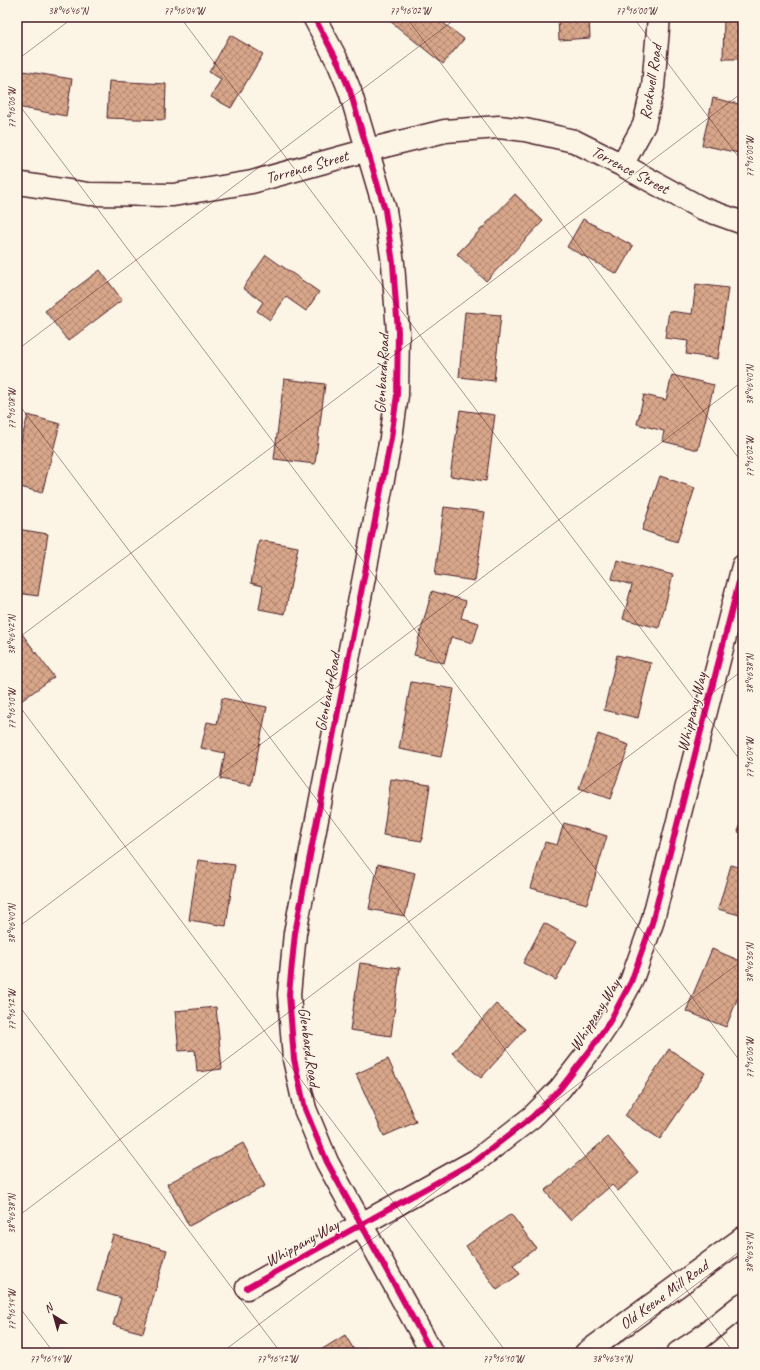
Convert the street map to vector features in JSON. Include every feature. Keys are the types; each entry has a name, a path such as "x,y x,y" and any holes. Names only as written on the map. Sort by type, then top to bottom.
{"street":[{"name":"Glenbard Road","path":"314,17 339,64 350,91 385,210 393,263 398,332 397,395 389,445 295,933 289,994 294,1059 305,1109 327,1162 432,1353"},
{"name":"Rockwell Road","path":"622,165 644,125 654,87 660,17"},
{"name":"Torrence Street","path":"17,183 89,194 173,195 252,182 368,150 445,131 499,128 525,130 574,142 622,165 701,208 743,223"},
{"name":"Whippany Way","path":"247,1288 477,1160 532,1117 560,1089 591,1049 610,1021 631,982 652,923 743,566"},
{"name":"Old Keene Mill Road","path":"586,1353 743,1238"},
{"path":"678,1353 698,1340 741,1306"}],"building":[{"path":"394,17 445,17 442,22 464,39 443,64 390,21"},
{"path":"558,17 589,17 590,38 559,40"},
{"path":"724,17 743,17 743,59 723,59"},
{"path":"230,35 263,54 231,108 211,97 221,79 209,72"},
{"path":"17,70 72,79 66,116 17,107"},
{"path":"109,81 166,84 165,120 107,118"},
{"path":"713,98 743,105 743,154 702,145"},
{"path":"515,194 543,221 486,281 457,254"},
{"path":"583,219 633,246 617,274 567,247"},
{"path":"266,255 319,292 306,311 286,297 270,320 257,311 263,302 243,288"},
{"path":"100,270 122,300 68,341 45,311"},
{"path":"696,284 728,288 718,359 686,354 688,341 665,338 669,311 692,314"},
{"path":"465,312 501,315 494,381 459,377"},
{"path":"672,375 714,385 698,450 662,441 664,431 637,424 644,395 666,400"},
{"path":"284,379 325,384 315,464 274,459"},
{"path":"460,410 495,415 486,481 450,476"},
{"path":"28,415 60,424 42,493 17,486 17,456"},
{"path":"660,476 695,488 677,542 642,530"},
{"path":"444,507 485,512 475,581 435,575"},
{"path":"17,529 48,534 38,596 17,593"},
{"path":"259,540 298,547 285,614 259,609 263,586 251,583"},
{"path":"617,560 673,575 659,628 623,619 632,585 612,579"},
{"path":"432,591 466,601 461,618 479,623 473,643 451,637 444,663 414,655"},
{"path":"17,627 54,677 21,701 17,695"},
{"path":"617,655 651,663 638,718 604,710"},
{"path":"411,682 454,689 441,757 399,749"},
{"path":"222,698 267,707 251,785 220,779 225,753 201,748 207,722 217,724"},
{"path":"598,734 629,745 610,799 579,788"},
{"path":"391,779 430,785 422,841 383,835"},
{"path":"743,817 743,833 738,832"},
{"path":"564,823 607,836 587,904 531,888 545,842 557,845"},
{"path":"198,860 235,865 226,926 189,920"},
{"path":"378,864 415,873 405,916 369,909"},
{"path":"731,865 743,868 743,916 718,909"},
{"path":"544,923 577,941 556,980 523,963"},
{"path":"712,949 743,962 743,985 726,1027 686,1011"},
{"path":"360,963 400,968 391,1036 350,1030"},
{"path":"496,1004 525,1029 481,1078 452,1053"},
{"path":"216,1007 222,1069 197,1072 195,1050 179,1051 175,1011"},
{"path":"669,1049 705,1073 660,1139 625,1116"},
{"path":"388,1059 416,1122 384,1136 356,1074"},
{"path":"608,1137 639,1173 618,1191 612,1185 570,1220 545,1191"},
{"path":"243,1143 265,1186 189,1226 167,1184"},
{"path":"511,1214 536,1248 513,1265 520,1274 497,1290 466,1246"},
{"path":"113,1235 167,1250 143,1333 113,1325 121,1298 97,1291"},
{"path":"345,1335 356,1353 316,1353"}],"cycle path":[{"path":"314,17 339,64 350,91 385,210 393,263 398,332 397,395 391,438 295,933 289,994 294,1059 305,1109 327,1162 432,1353"},
{"path":"247,1288 477,1160 532,1117 560,1089 591,1049 610,1021 631,982 652,923 743,566"}]}
